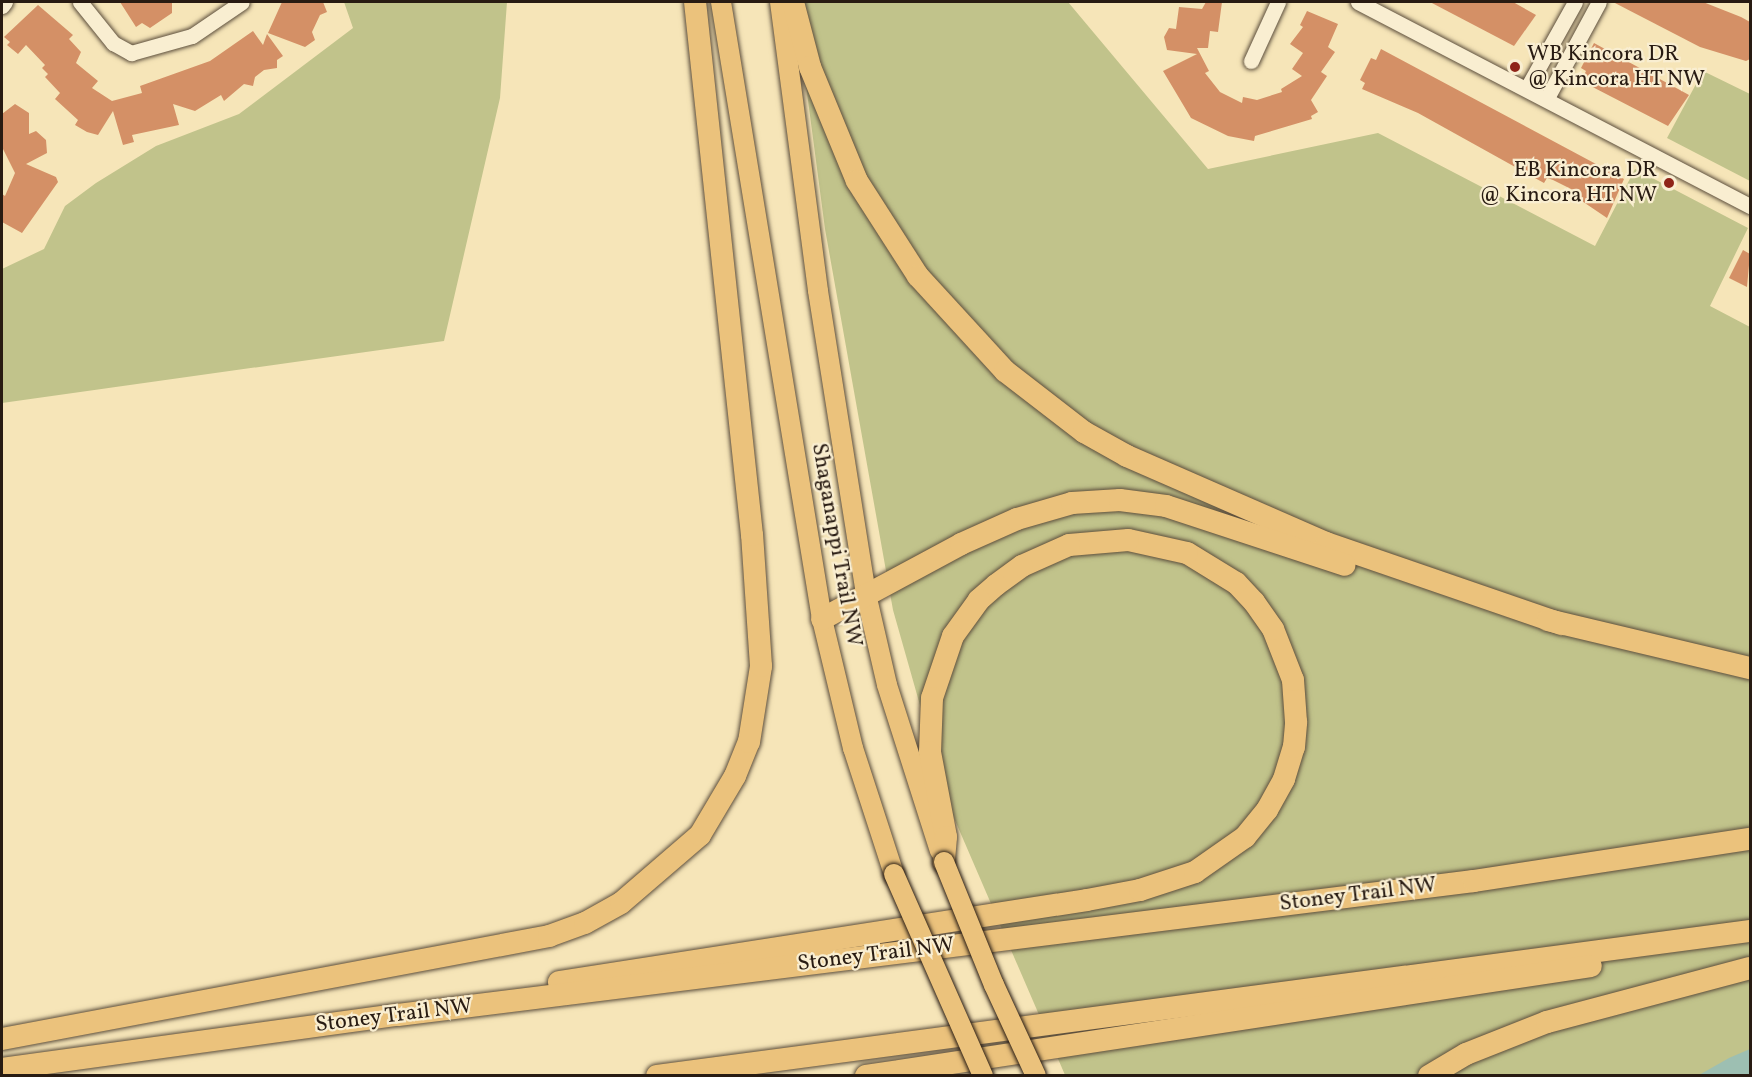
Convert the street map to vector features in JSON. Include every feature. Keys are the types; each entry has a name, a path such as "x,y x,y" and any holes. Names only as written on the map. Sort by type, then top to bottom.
{"highway":[{"path":"2,1039 549,936 585,923 621,903 700,835 735,776 749,742 761,666 752,535 695,2"},
{"path":"793,2 829,121 883,225 959,325 1013,378 1084,432 1138,460 1326,543 1561,624"},
{"path":"822,619 866,594 1017,519 1072,503 1120,500 1198,514 1407,585 1750,668"},
{"path":"398,1016 606,972 1140,890 1195,872 1245,837 1267,810 1284,779 1294,747 1296,722 1293,680 1273,629 1254,602 1236,583 1187,553 1128,540 1069,545 1022,566 996,585 979,600 953,636 932,698 930,752 946,837 944,862"},
{"name":"Stoney Trail NW","path":"2,1069 398,1016 1474,881 1750,839"},
{"path":"657,1076 1750,933"},
{"path":"866,1076 1546,975 1750,933"},
{"path":"1429,1076 1475,1050 1547,1022 1750,968"}],"main road":[{"name":"Shaganappi Trail NW","path":"721,2 822,619 853,748 894,874 983,1076"},
{"name":"Shaganappi Trail NW","path":"780,2 818,291 866,594 887,685 944,862 994,985 1036,1076"}],"street":[{"path":"2,6 5,2"},
{"path":"80,2 112,44 131,53 192,36 242,2"},
{"path":"1251,61 1278,2"},
{"path":"1358,2 1547,98 1750,206"},
{"path":"1527,88 1575,2"},
{"path":"1547,98 1599,2"}],"green space":[{"path":"344,2 507,2 500,98 444,341 2,403 2,269 44,249 65,206 96,183 156,146 239,114 353,28"},
{"path":"795,2 1068,2 1208,169 1378,133 1595,246 1635,169 1748,228 1710,306 1750,327 1750,1075 1065,1075 948,804 893,610 825,229"},
{"path":"1703,71 1750,94 1750,181 1667,138"}],"shaded area":[{"path":"1750,1049 1750,1075 1699,1075 1729,1058"}],"building":[{"path":"120,2 172,2 172,13 150,28 142,23 136,27"},
{"path":"282,2 323,2 327,12 320,15 312,32 315,40 305,47 268,33"},
{"path":"1206,2 1222,2 1218,32 1210,31 1208,48 1197,48 1209,71 1205,73 1220,92 1242,103 1243,97 1257,100 1282,92 1281,89 1302,76 1292,69 1303,53 1290,44 1303,27 1300,25 1307,11 1338,24 1328,47 1335,52 1321,72 1327,76 1311,100 1318,112 1311,116 1312,119 1255,136 1254,141 1228,136 1191,118 1163,71 1197,54 1167,50 1164,37 1169,28 1176,29 1179,7 1202,9"},
{"path":"1430,2 1513,2 1536,15 1514,46"},
{"path":"1613,2 1703,2 1741,17 1750,22 1750,59 1746,61 1700,47"},
{"path":"38,5 73,35 69,39 81,52 76,63 98,81 92,88 112,101 142,93 140,86 210,61 253,31 263,45 267,34 283,56 277,60 277,68 264,70 255,77 253,86 244,84 224,101 221,95 195,111 173,104 179,125 132,135 134,142 123,145 113,111 98,135 75,125 78,120 55,99 60,93 45,77 48,74 42,68 45,65 26,45 18,54 7,45 10,42 4,37"},
{"path":"1594,43 1689,95 1668,126 1581,81 1586,71 1581,68"},
{"path":"1381,49 1624,179 1607,218 1573,195 1575,191 1547,178 1544,183 1418,113 1362,89 1365,83 1360,80 1371,58 1376,60"},
{"path":"15,104 29,113 29,134 36,131 46,140 47,153 26,164 56,177 58,182 22,233 2,222 2,194 5,196 15,173 2,147 2,114"},
{"path":"1743,250 1750,254 1747,287 1729,278"}],"place":[{"name":"WB Kincora DR @ Kincora HT NW","path":"1515,67"},
{"name":"EB Kincora DR @ Kincora HT NW","path":"1669,183"}]}
